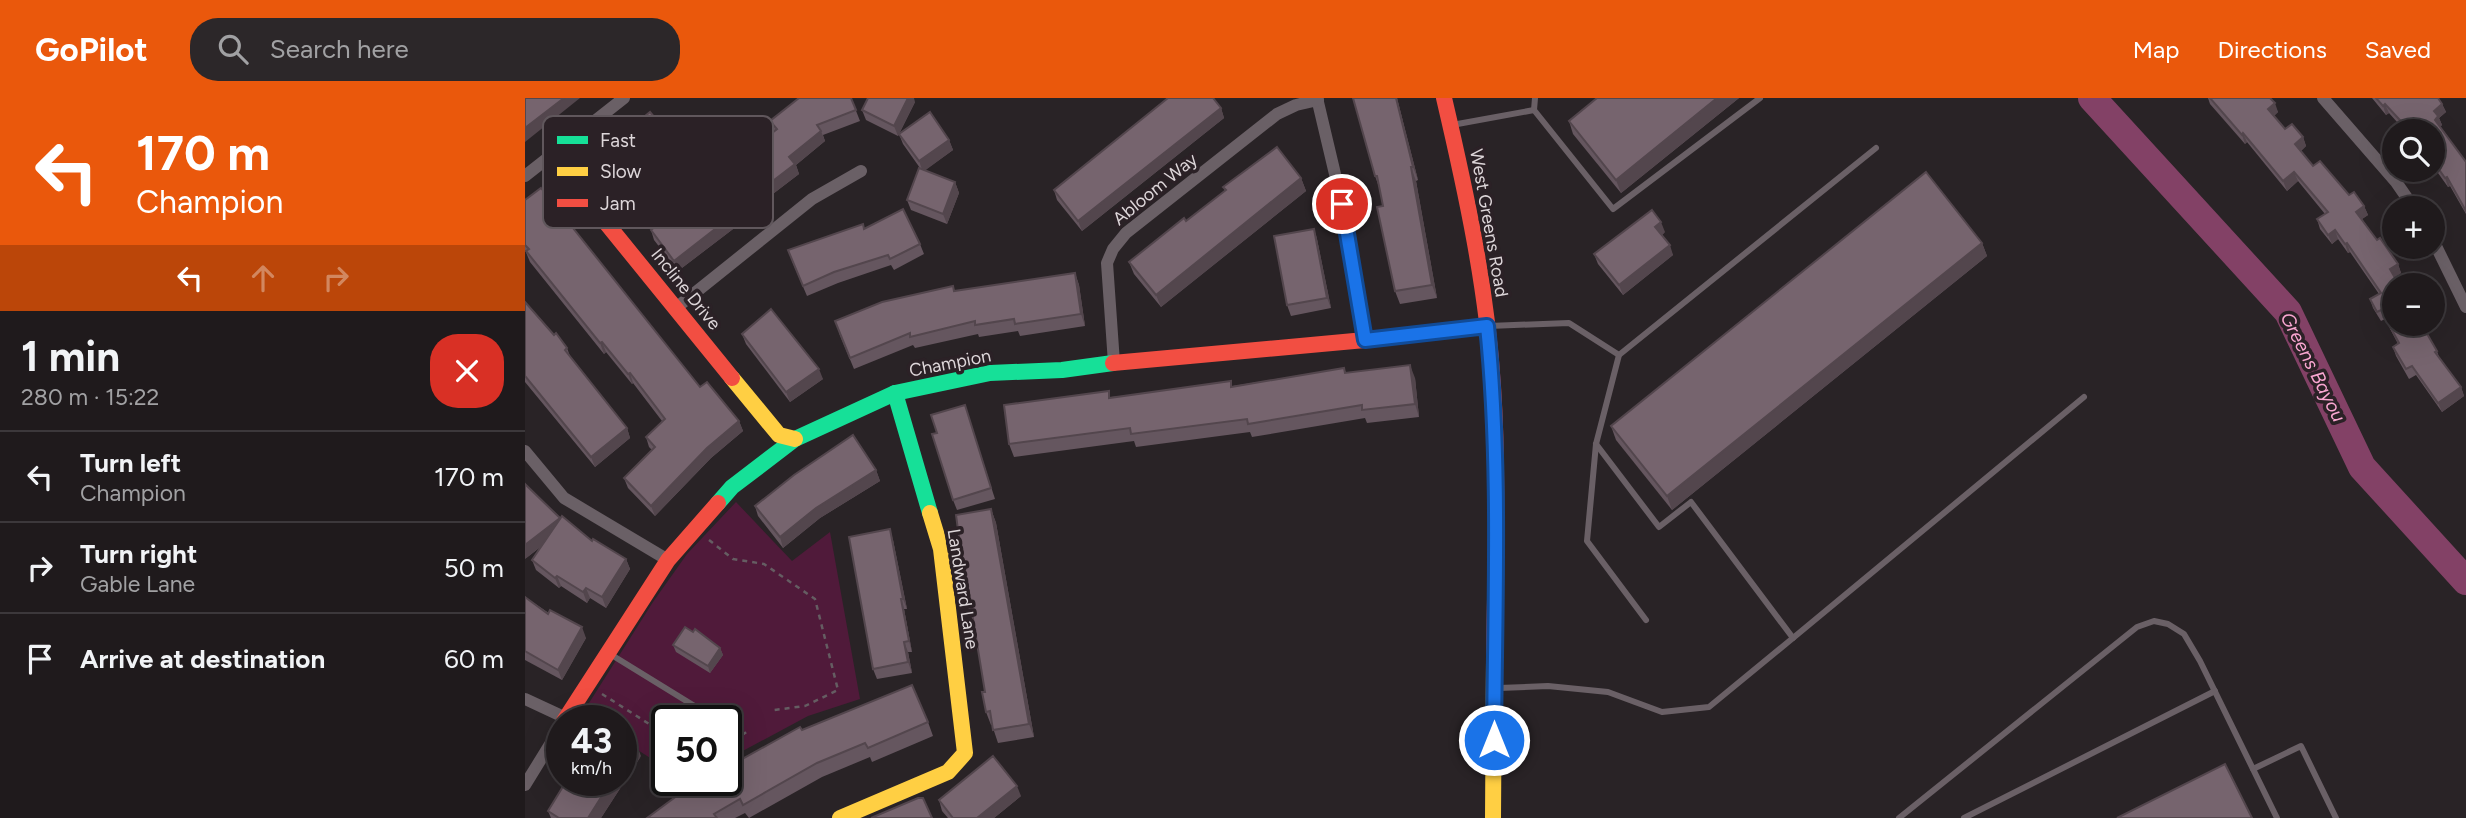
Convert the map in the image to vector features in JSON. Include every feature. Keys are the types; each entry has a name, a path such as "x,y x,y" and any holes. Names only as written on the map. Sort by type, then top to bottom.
{"street":[{"path":"601,116 624,98"},
{"name":"West Greens Road","path":"1444,98 1463,179 1487,326 1493,384 1496,454 1493,818"},
{"path":"2323,98 2406,196"},
{"path":"1317,99 1348,229 1365,340"},
{"name":"Abloom Way","path":"1114,363 1107,263 1113,249 1126,233 1277,114 1317,99"},
{"path":"525,176 543,161"},
{"path":"676,307 812,200 861,171"},
{"name":"Incline Drive","path":"611,228 779,435 795,439"},
{"path":"2442,259 2466,307"},
{"name":"Champion","path":"575,705 668,560 731,487 795,439 895,393 990,373 1062,370 1487,326"},
{"name":"Landward Lane","path":"840,818 948,772 965,753 941,549 895,393"},
{"path":"525,451 563,498 668,560"},
{"path":"525,699 546,711"},
{"name":"Champion","path":"525,785 546,751"}],"lane":[{"path":"1535,98 1534,110 1613,209 1760,98"},
{"path":"1450,125 1534,110"},
{"path":"1646,620 1587,541 1595,443 1619,355 1877,148"},
{"path":"1487,326 1569,323 1619,355"},
{"path":"1494,688 1548,686 1608,692 1662,712 1709,707 2084,397"},
{"path":"1595,443 1659,527 1691,502 1793,638"},
{"path":"1899,818 2137,627 2154,621 2168,624 2184,634 2277,818"},
{"path":"608,653 693,705"},
{"path":"1964,818 2215,691"},
{"path":"2253,769 2301,746 2336,818"}],"path":[{"path":"709,540 733,559 764,565 815,598 838,690 805,706 774,710"},
{"path":"602,694 651,725"},
{"path":"742,735 748,730"}],"shaded area":[{"path":"736,502 792,561 830,532 860,699 808,716 742,751 742,705 651,705 651,759 637,749 637,705 588,705 687,554"}],"building":[{"path":"525,98 564,98 525,128"},
{"path":"799,98 851,98 856,110 817,125 821,131 789,157 795,164 773,181 773,132 777,129 773,119"},
{"path":"868,98 908,98 894,126 862,110"},
{"path":"1168,98 1213,98 1221,108 1078,221 1054,190"},
{"path":"1353,98 1396,98 1413,167 1432,285 1395,291 1377,207 1383,206 1377,176"},
{"path":"1597,98 1717,98 1616,180 1569,121"},
{"path":"2210,98 2270,98 2275,103 2268,109 2285,129 2292,124 2303,137 2295,144 2313,166 2320,161 2349,195 2354,192 2364,206 2356,212 2377,240 2380,238 2382,241 2382,259 2395,259 2398,264 2390,269 2392,273 2382,273 2382,312 2377,312 2370,299 2381,293 2347,243 2345,244 2335,230 2328,235 2317,219 2328,212 2294,172 2283,181 2243,133 2242,135"},
{"path":"2376,98 2438,98 2442,104 2434,111 2438,116 2436,119 2399,119 2385,104 2383,106"},
{"path":"930,112 949,140 919,161 899,134"},
{"path":"2445,134 2466,162 2466,211 2447,177 2445,178"},
{"path":"1277,147 1301,178 1156,295 1129,262 1184,218 1186,221 1226,190 1223,187"},
{"path":"919,168 955,182 943,214 907,200"},
{"path":"1926,172 1982,243 1667,496 1611,426"},
{"path":"541,188 543,228 573,228 700,387 707,382 739,421 707,448 651,506 624,478 655,447 646,437 665,419 630,373 628,374 602,342 600,343 526,251 529,249 525,245 525,200"},
{"path":"903,209 920,244 890,259 888,255 834,272 803,286 788,250 863,224 864,229"},
{"path":"1652,210 1661,222 1655,227 1670,245 1619,285 1594,254"},
{"path":"653,228 716,228 674,261 651,230"},
{"path":"1314,229 1327,298 1287,305 1274,236"},
{"path":"1075,273 1081,314 1015,324 1014,319 975,325 975,321 910,337 910,333 850,358 835,321 882,302 953,286 954,291"},
{"path":"525,302 554,335 556,333 567,348 565,350 627,428 591,457 525,376"},
{"path":"771,309 819,369 786,392 742,334"},
{"path":"2395,336 2428,336 2437,351 2435,352 2461,387 2438,403 2412,366 2406,369 2393,347 2399,343"},
{"path":"1410,365 1415,404 1362,410 1362,405 1248,424 1247,419 1131,434 1130,428 1009,444 1004,405 1109,391 1109,398 1231,381 1231,387 1344,368 1345,373"},
{"path":"965,405 991,488 953,500 932,434 937,433 931,415"},
{"path":"853,435 876,470 816,508 780,537 755,506 794,475"},
{"path":"525,484 560,518 525,545"},
{"path":"991,509 1029,724 993,730 990,711 986,712 982,692 985,692 970,601 966,602 956,515"},
{"path":"562,516 592,541 593,539 626,559 602,597 586,588 583,592 557,576 555,578 532,560"},
{"path":"890,529 909,641 904,642 908,662 873,669 849,537"},
{"path":"525,597 548,614 550,610 582,627 558,670 525,651"},
{"path":"685,627 693,632 695,629 720,648 708,666 673,645"},
{"path":"912,685 928,722 868,748 865,743 817,763 743,805 740,799 714,814 717,818 647,818 677,796 742,796 742,759 800,727 802,730"},
{"path":"993,756 1017,786 977,818 953,818 939,800"},
{"path":"2225,764 2252,818 2117,818"},
{"path":"557,796 602,796 588,818 559,818 548,811"},
{"path":"923,798 932,818 871,818"}],"waterway":[{"name":"Greens Bayou","path":"2092,98 2288,312 2362,467 2466,581"}],"traffic: fast":[{"path":"718,503 732,487 795,439 895,393 990,373 1062,370 1113,363"},
{"path":"895,393 930,513"}],"traffic: slow":[{"path":"732,378 779,435 795,439"},
{"path":"840,818 948,772 965,753 941,549 930,513"},
{"path":"1493,818 1494,662"}],"traffic: jam":[{"path":"1444,98 1474,241 1490,350 1496,455 1494,662"},
{"path":"610,228 732,378"},
{"path":"1113,363 1487,326"},
{"path":"574,705 668,560 718,503"}],"route":[{"path":"1342,204 1365,340 1487,326 1496,454 1494,740"}]}
